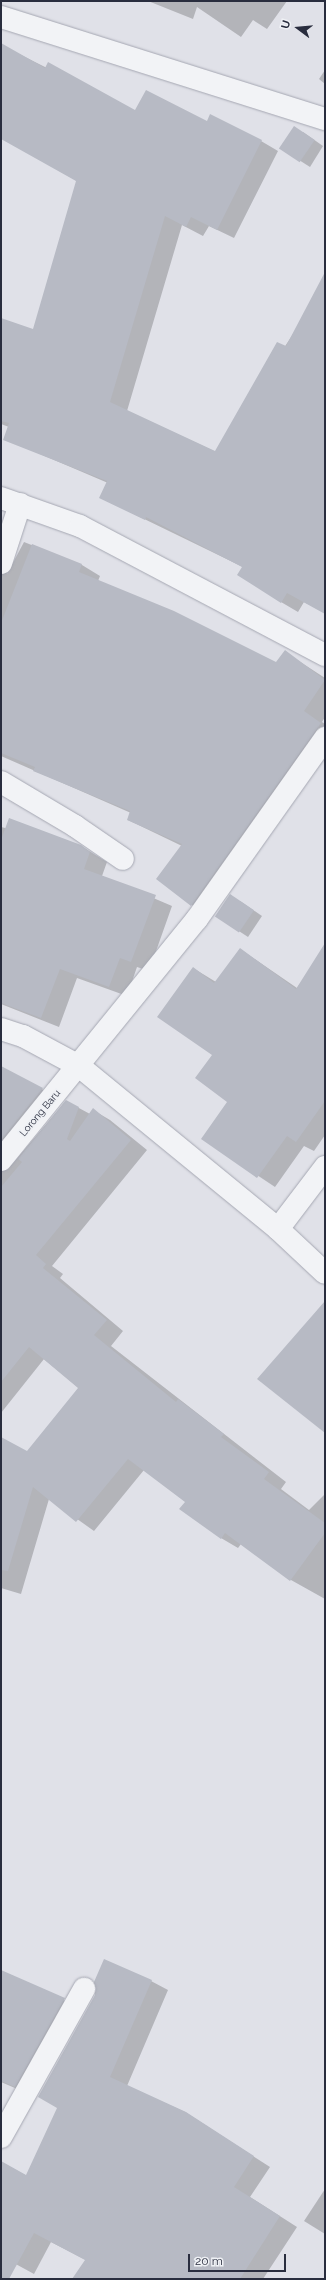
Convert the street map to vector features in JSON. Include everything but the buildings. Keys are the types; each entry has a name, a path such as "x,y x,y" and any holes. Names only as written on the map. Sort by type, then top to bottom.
{"street":[{"path":"1,17 325,119"},
{"path":"1,563 11,501 80,526 325,655"},
{"name":"Lorong Baru","path":"1,1160 79,1066 197,919 325,738"},
{"path":"1,782 75,826 123,860"},
{"path":"1,1029 23,1036 79,1066 278,1229 325,1273"},
{"path":"278,1229 325,1167"},
{"path":"1,2137 84,1989"}]}
